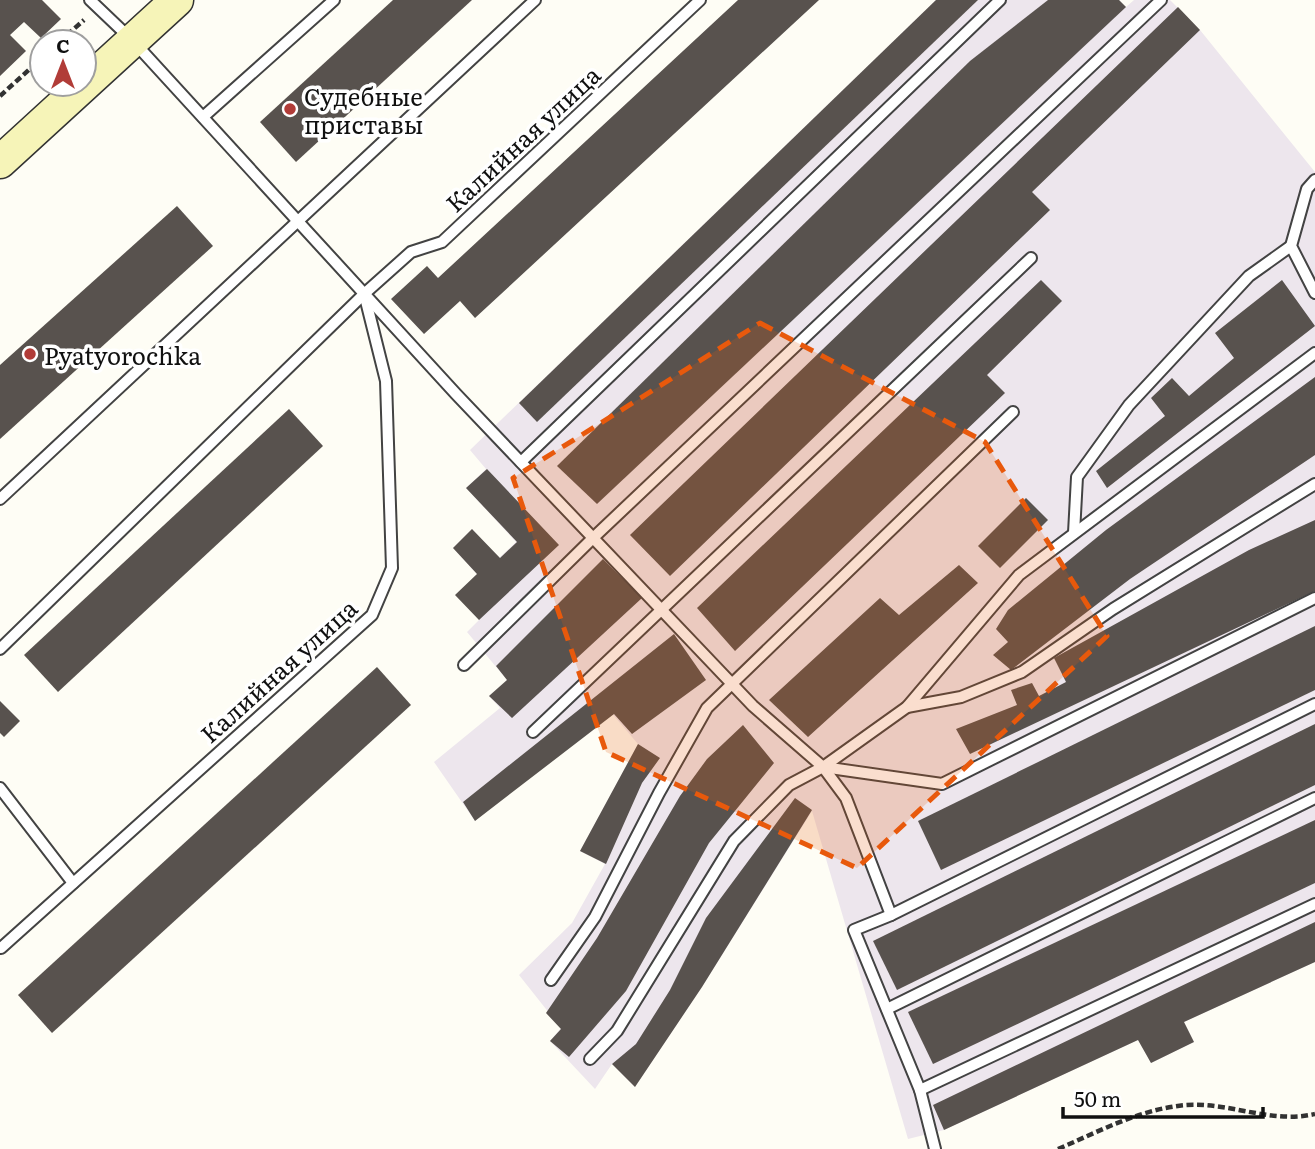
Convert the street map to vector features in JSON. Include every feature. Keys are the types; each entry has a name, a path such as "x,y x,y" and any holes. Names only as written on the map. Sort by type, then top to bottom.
{"main road":[{"path":"0,162 177,0"}],"lane":[{"path":"90,0 132,40 364,294 731,683 823,767 846,798 891,915"},
{"path":"203,117 334,0"},
{"path":"0,499 296,220 535,0"},
{"name":"Калийная улица","path":"0,649 364,294 411,252 442,242 700,0"},
{"path":"521,462 1000,0"},
{"path":"464,665 593,538 1161,0"},
{"path":"1074,533 1077,477 1129,405 1249,276 1291,246 1307,189 1315,180"},
{"path":"1291,246 1315,293"},
{"path":"533,732 1031,258"},
{"name":"Калийная улица","path":"1,948 372,615 392,568 386,381 364,294"},
{"path":"590,1059 617,1031 734,841 789,785 823,767 907,707 1019,575 1315,353"},
{"path":"551,980 595,917 659,793 707,708 1013,412"},
{"path":"907,707 961,697 1023,672 1113,609 1315,484"},
{"path":"823,767 942,784 1315,598"},
{"path":"935,1149 920,1090 854,930 891,915 1315,704"},
{"path":"0,788 73,883"},
{"path":"887,1010 1315,798"},
{"path":"920,1090 1315,904"}],"path":[{"path":"0,96 28,71"},
{"path":"1058,1149 1139,1113 1188,1105 1292,1119 1315,1114"}],"highlighted area":[{"path":"760,323 985,442 1107,636 857,868 606,752 513,478"}],"shaded area":[{"path":"936,0 1119,0 1126,7 1134,0 1170,0 1200,30 1315,172 1315,962 1184,1022 1194,1042 1151,1063 1138,1040 944,1130 908,1139 812,811 702,987 635,1087 612,1064 595,1089 550,1041 561,1028 519,975 572,923 605,864 580,851 638,744 609,710 475,821 434,762 500,708 489,696 507,680 467,632 479,620 477,574 453,548 472,529 499,558 516,542 466,488 486,469 470,450"}],"building":[{"path":"0,0 42,0 61,19 52,28 30,28 24,22 10,35 26,51 0,76"},
{"path":"393,0 472,0 296,162 260,122"},
{"path":"738,0 819,0 475,318 460,301 424,334 391,299 427,266 438,278"},
{"path":"936,0 978,0 537,422 519,403"},
{"path":"1048,0 1119,0 1126,7 597,504 557,466 970,61"},
{"path":"1178,7 1200,30 1032,192 1050,210 670,576 630,535"},
{"path":"177,206 213,246 0,439 0,365"},
{"path":"1041,280 1062,301 987,375 1005,393 735,651 697,608"},
{"path":"1282,280 1315,326 1107,488 1096,471 1165,416 1151,398 1172,378 1189,396 1234,358 1215,333"},
{"path":"1315,377 1315,455 1130,579 1011,670 993,655 1008,642 996,629 1008,610 1106,530"},
{"path":"289,409 323,446 58,692 24,655"},
{"path":"487,469 559,545 479,620 455,595 477,574 453,548 472,529 500,558 517,542 466,488"},
{"path":"1026,498 1048,520 1000,568 978,546"},
{"path":"1315,520 1315,591 970,754 956,729 1017,705 1011,690 1032,683 1039,696 1066,682 1054,658 1249,550"},
{"path":"603,559 642,598 512,718 489,696 507,680 496,666"},
{"path":"959,565 978,583 808,737 769,700 880,598 899,615"},
{"path":"1315,626 1315,690 941,870 918,821"},
{"path":"674,634 706,680 632,734 614,714 475,821 463,802"},
{"path":"377,667 411,705 52,1033 18,995"},
{"path":"0,701 20,721 4,737 0,733"},
{"path":"1315,724 1315,785 897,990 873,941"},
{"path":"743,725 774,763 709,843 626,991 569,1057 550,1041 561,1029 546,1013 597,938 680,796 707,759"},
{"path":"638,744 660,758 642,783 606,864 580,851"},
{"path":"795,798 812,810 702,987 635,1087 612,1064 636,1044 670,990 706,918"},
{"path":"1315,820 1315,883 933,1064 908,1012"},
{"path":"1315,922 1315,962 1184,1022 1194,1042 1151,1063 1138,1040 944,1130 933,1105"}],"place":[{"name":"Судебные приставы","path":"290,109"},
{"name":"Pyatyorochka","path":"30,354"}]}
